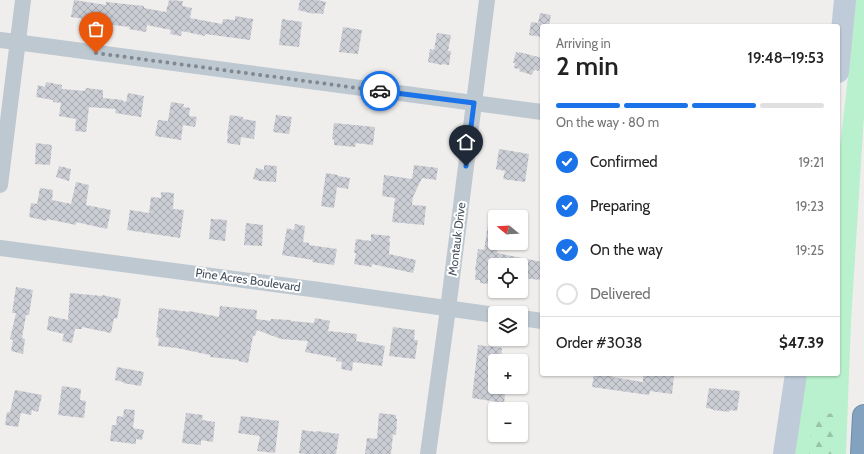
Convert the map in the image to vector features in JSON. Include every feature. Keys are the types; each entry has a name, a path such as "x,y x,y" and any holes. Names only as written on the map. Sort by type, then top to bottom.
{"highway":[{"path":"862,454 864,416"}],"main road":[{"path":"840,54 846,0"},
{"path":"784,454 796,376"}],"street":[{"path":"0,185 23,0"},
{"name":"Montauk Drive","path":"428,454 487,0"},
{"path":"0,40 540,112"},
{"name":"Pine Acres Boulevard","path":"0,248 488,314"},
{"path":"528,319 540,321"}],"green space":[{"path":"855,0 864,0 864,115 851,321 846,454 792,454 805,376 840,376 840,146"},
{"path":"834,413 839,454 809,454 811,433 820,415"}],"building":[{"path":"74,0 106,5 106,2 144,6 144,8 166,12 169,0 183,1 182,6 192,8 190,18 222,24 223,19 235,20 235,16 253,19 250,40 205,34 205,36 182,31 181,36 170,34 171,30 147,25 146,32 129,29 130,27 104,24 104,22 71,17"},
{"path":"300,0 317,0 326,2 323,14 314,14 298,10"},
{"path":"540,13 551,15 549,24 540,24 540,37 529,35 531,22 538,23"},
{"path":"282,19 302,22 299,47 279,45"},
{"path":"343,27 362,30 358,54 339,52"},
{"path":"437,33 451,35 448,51 451,51 449,65 428,62 430,49 434,50"},
{"path":"516,52 540,57 539,71 534,70 532,75 519,71 520,69 514,68 515,63 513,63"},
{"path":"46,82 62,85 62,89 85,91 86,88 103,90 103,98 123,100 126,102 128,93 144,96 141,117 115,113 116,109 89,107 86,132 75,131 76,119 59,116 61,103 36,97 38,85 45,87"},
{"path":"171,102 184,104 183,107 190,108 189,116 197,117 195,127 183,125 181,140 155,136 158,120 168,121"},
{"path":"230,115 256,121 254,139 241,137 240,145 227,143"},
{"path":"276,115 292,117 289,134 273,132"},
{"path":"334,123 375,127 373,145 356,143 355,147 334,145 334,140 332,139"},
{"path":"36,143 52,145 50,165 35,164"},
{"path":"499,149 529,154 525,182 503,179 505,171 496,169"},
{"path":"264,165 277,166 276,182 253,179 256,168 264,170"},
{"path":"414,165 438,168 436,180 422,178 413,197 412,205 426,206 424,225 392,222 395,198 382,196 384,175 412,179"},
{"path":"59,166 71,169 69,181 56,177"},
{"path":"326,173 350,178 348,189 337,187 334,208 321,206"},
{"path":"76,182 89,185 86,205 111,210 107,229 76,222 76,225 29,217 31,203 37,204 40,188 53,190 52,200 71,204"},
{"path":"161,192 174,193 173,209 184,210 180,238 127,230 130,210 149,213 151,197 161,198"},
{"path":"211,219 227,220 225,241 209,239"},
{"path":"246,223 263,225 262,246 244,245"},
{"path":"295,224 305,226 303,242 309,243 309,245 337,249 334,265 312,262 313,260 282,255 287,228 294,230"},
{"path":"488,225 488,250 497,250 497,253 522,258 488,258 488,284 480,283 480,280 475,280 478,249 484,250"},
{"path":"371,234 390,236 389,254 416,260 413,273 372,264 372,267 354,264 356,239 371,241"},
{"path":"528,259 540,262 540,280 528,279"},
{"path":"16,287 33,290 29,315 26,315 22,338 25,339 23,354 11,351 13,340 10,339 16,313 12,313"},
{"path":"70,293 102,295 121,299 117,319 114,318 111,333 82,327 82,329 75,329 72,343 62,341 64,334 47,330 49,316 68,320"},
{"path":"220,306 257,310 256,319 271,321 271,319 291,320 314,323 315,318 330,321 328,331 357,334 356,341 385,346 382,366 353,362 352,371 341,369 342,362 336,361 337,358 305,352 308,341 281,339 257,330 255,336 253,336 248,363 238,361 239,360 210,357 210,355 177,348 158,346 159,338 156,337 159,308 189,311 219,317"},
{"path":"393,327 415,330 414,340 418,340 415,359 389,356"},
{"path":"478,345 502,348 502,354 488,354 488,394 505,394 504,402 472,398"},
{"path":"117,367 144,372 141,386 115,380"},
{"path":"594,376 612,376 643,382 643,376 674,376 672,394 650,391 649,395 592,387"},
{"path":"62,386 81,389 80,400 86,401 84,418 58,415"},
{"path":"709,388 740,391 737,411 729,410 730,412 706,408"},
{"path":"15,390 42,395 38,412 32,410 31,415 21,413 18,427 5,425 7,412 10,412"},
{"path":"124,409 135,410 133,428 144,430 142,440 136,439 136,444 110,441 112,425 116,425 117,416 123,417"},
{"path":"186,413 203,415 202,420 215,422 213,442 201,440 201,445 182,443"},
{"path":"379,413 396,415 396,435 393,434 391,454 365,454 367,438 377,439"},
{"path":"241,416 279,421 275,453 257,451 260,436 238,433"},
{"path":"302,430 339,434 336,454 299,453"}],"way so far":[{"path":"96,53 380,91"}],"route":[{"path":"380,91 474,103 466,166"}]}
